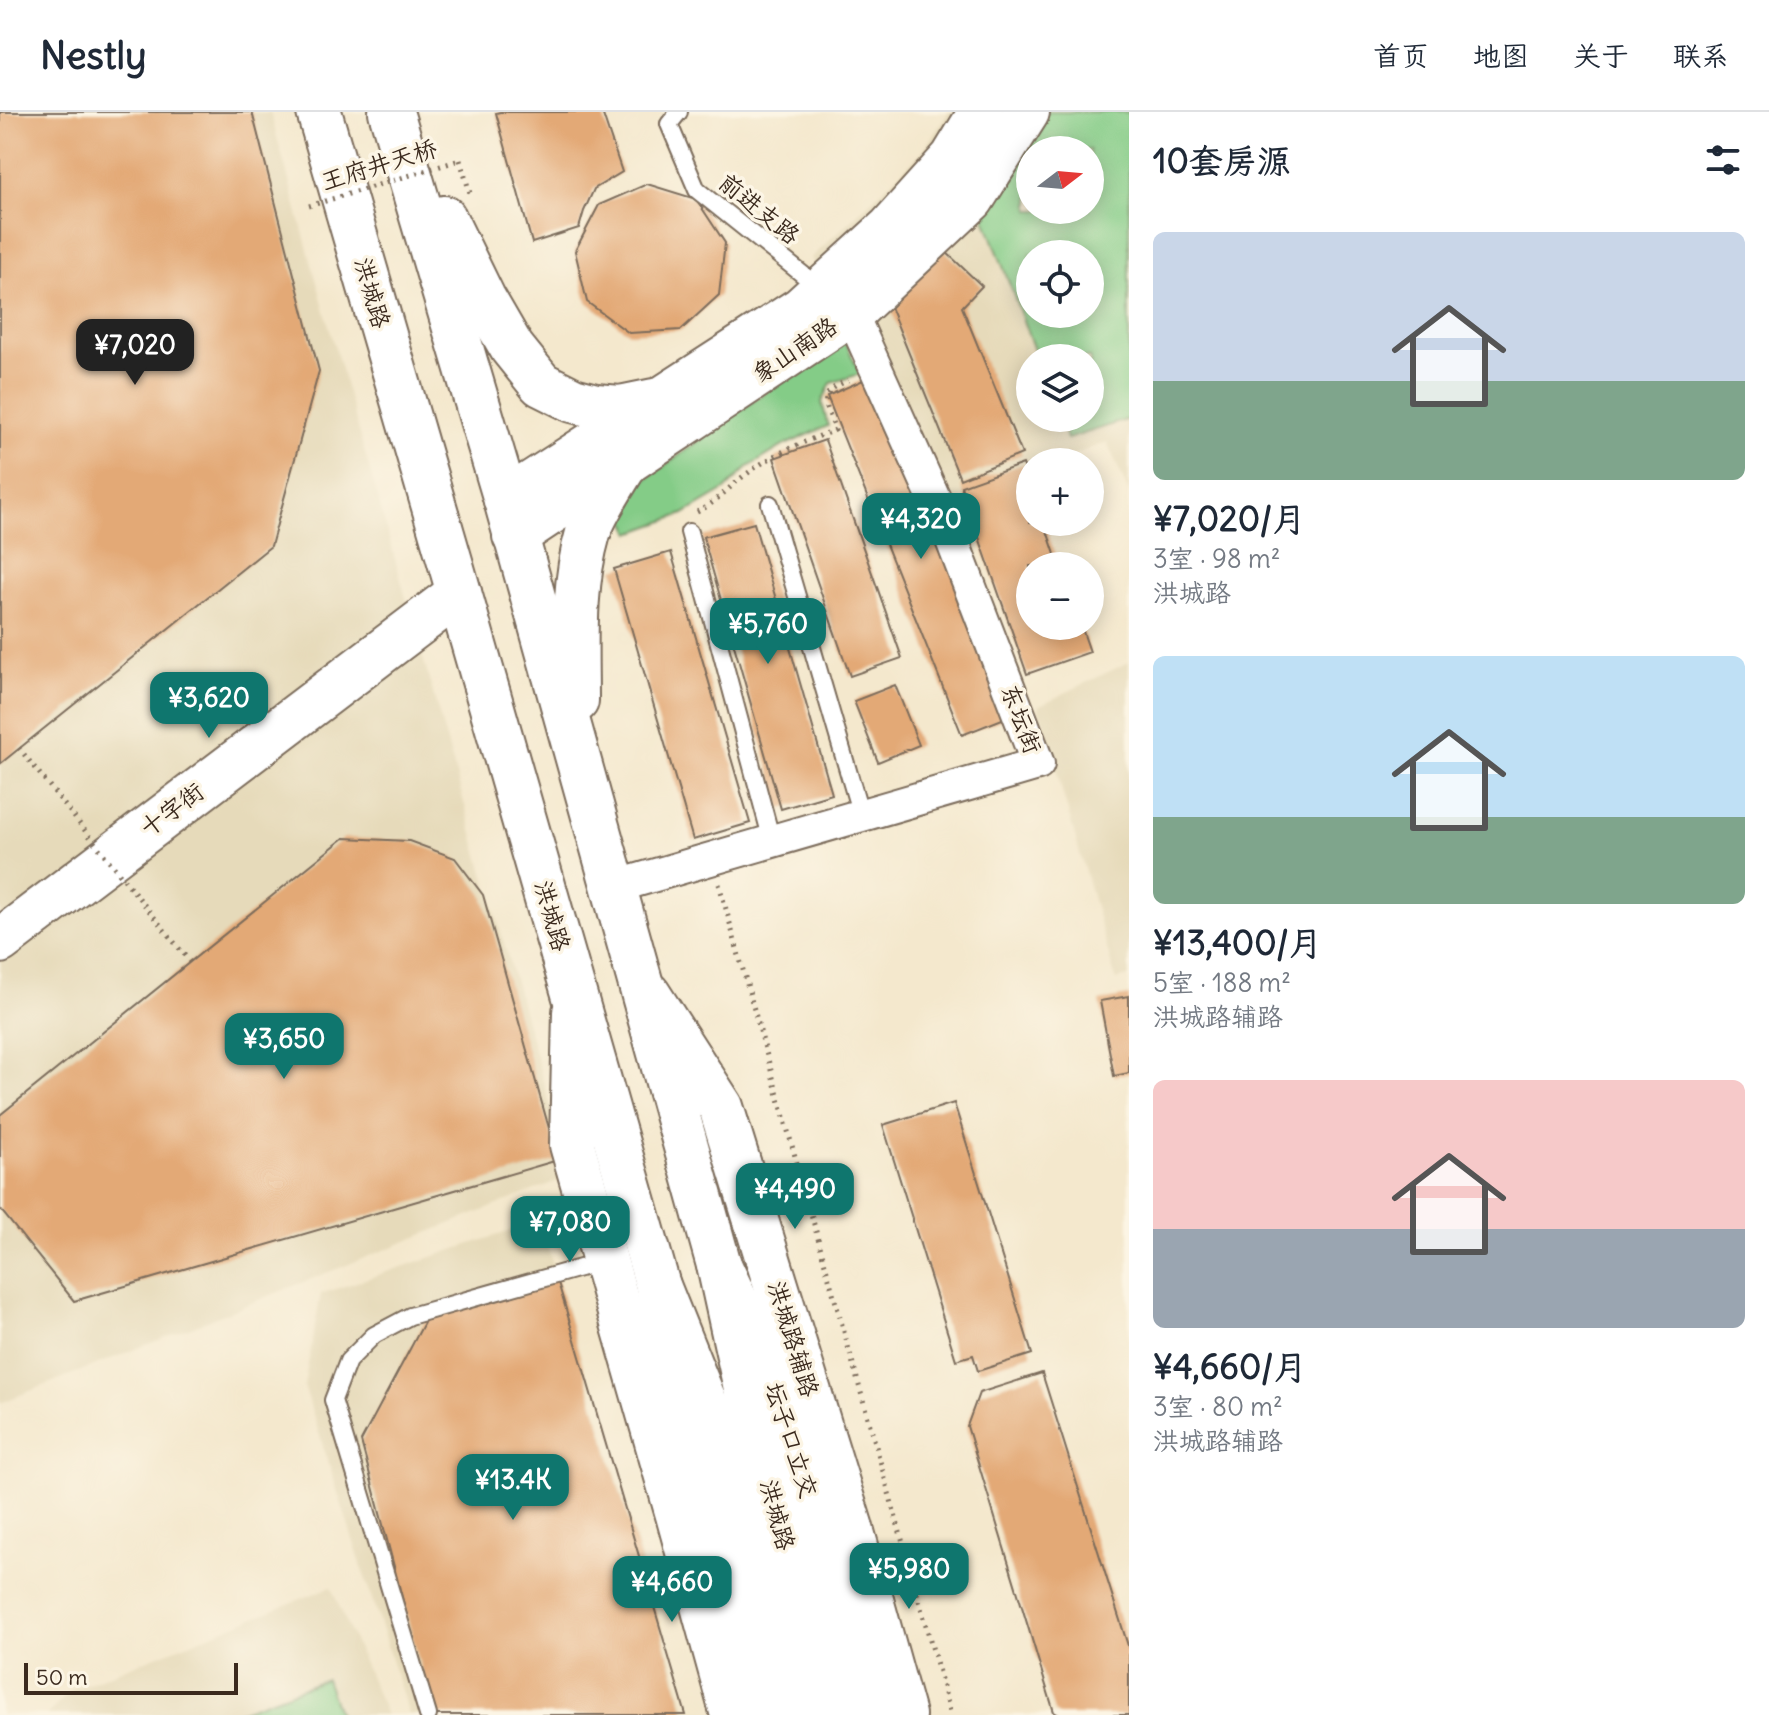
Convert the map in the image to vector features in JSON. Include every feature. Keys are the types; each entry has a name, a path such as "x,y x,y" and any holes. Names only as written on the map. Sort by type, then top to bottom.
{"main road":[{"name":"洪城路","path":"319,112 658,1286 727,1458 797,1715"},
{"name":"洪城路","path":"392,112 510,518 719,1265 760,1452 831,1715"},
{"path":"392,112 483,298 512,348 541,384 573,400 596,406 620,408 664,399"},
{"name":"象山南路","path":"510,518 664,399 801,309 837,302 890,228 953,158 981,112"},
{"name":"象山南路","path":"510,518 625,463 972,199 1027,112"},
{"path":"576,751 576,600 580,570 588,531 625,463"},
{"name":"十字街","path":"0,902 455,579"},
{"name":"十字街","path":"0,941 455,579"},
{"name":"洪城路辅路","path":"641,983 721,1107 850,1525 903,1715"},
{"path":"576,999 572,1145 733,1715"},
{"name":"坛子口立交","path":"719,1265 784,1405 869,1715"},
{"path":"658,1286 687,1463 758,1715"}],"street":[{"name":"东坛街","path":"614,887 1038,764 947,527 876,367 837,302"}],"lane":[{"name":"前进支路","path":"679,112 669,124 697,190 837,302"},
{"path":"770,504 861,815"},
{"path":"689,532 772,841"},
{"path":"428,1715 333,1400 348,1361 374,1335 410,1316 605,1261"}],"path":[{"name":"王府井天桥","path":"309,206 460,160"},
{"path":"689,532 684,519 712,505 746,474 791,447 835,430 825,402 827,393 831,388 876,367"},
{"path":"19,748 190,962"},
{"path":"712,859 951,1715"}],"shaded area":[{"path":"0,112 270,112 570,1176 0,1403"},
{"path":"949,112 1129,112 1129,493 1107,442 1091,448 1016,448 1016,476 946,503 811,258 922,152"},
{"path":"1129,662 1129,977 1116,980 1038,706"},
{"path":"540,1221 688,1715 409,1715 304,1386 321,1294"},
{"path":"331,1587 386,1715 47,1715 73,1689"}],"green space":[{"path":"1040,112 1129,112 1129,419 1104,427 1104,344 1032,344 1026,328 1104,328 1104,240 1016,240 1016,301 981,207 1016,151 1016,224 1104,224 1104,136 1025,136"},
{"path":"843,336 860,374 831,383 822,402 828,426 785,445 747,468 725,490 684,514 631,533 616,501"},
{"path":"1065,432 1089,432 1067,439"},
{"path":"326,1679 339,1715 229,1715"}],"building":[{"path":"0,112 252,112 319,371 271,546 0,764"},
{"path":"602,112 622,172 594,189 579,228 532,243 496,113"},
{"path":"647,184 696,199 725,243 719,295 681,330 629,333 587,302 575,251 599,205"},
{"path":"943,249 982,286 962,307 1020,448 1016,448 1016,456 960,479 890,307"},
{"path":"870,377 1015,714 962,735 827,396"},
{"path":"825,440 902,658 850,676 774,458"},
{"path":"1016,466 1016,536 1049,536 1054,552 1016,552 1016,640 1086,640 1090,652 1027,674 961,486"},
{"path":"754,523 832,794 781,809 703,537"},
{"path":"671,552 750,823 693,840 614,569"},
{"path":"895,685 919,745 878,762 854,701"},
{"path":"344,838 409,841 455,858 483,895 558,1160 74,1301 0,1209 0,1115"},
{"path":"1129,996 1129,1073 1114,1076 1100,1001"},
{"path":"954,1103 1032,1354 978,1371 973,1355 956,1360 883,1125"},
{"path":"557,1279 686,1715 433,1715 361,1441 427,1317"},
{"path":"1042,1373 1129,1649 1129,1715 1059,1715 1054,1712 967,1426 979,1393"}]}
